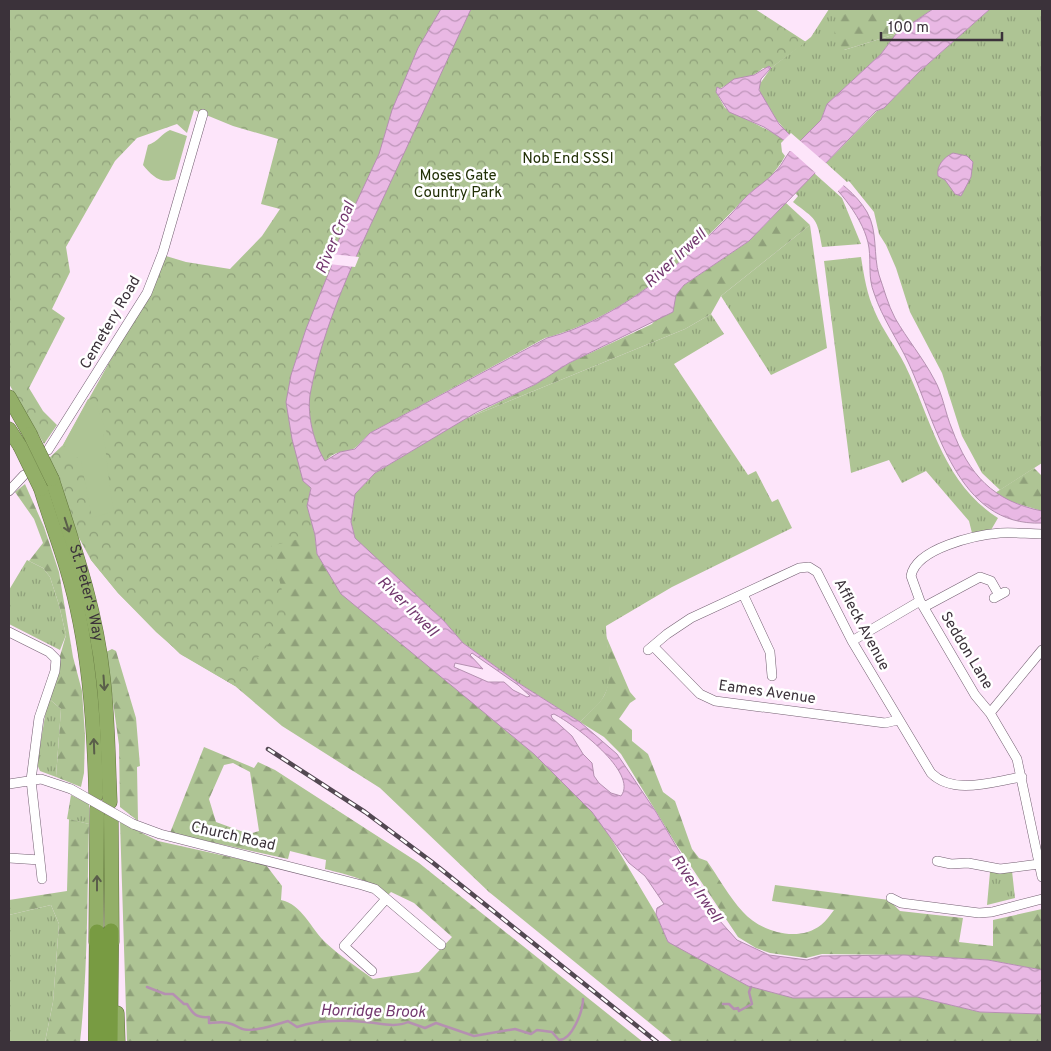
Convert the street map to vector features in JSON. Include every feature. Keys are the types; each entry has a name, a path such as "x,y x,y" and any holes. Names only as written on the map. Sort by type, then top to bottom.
{"highway":[{"name":"St. Peter's Way","path":"9,397 52,479 82,572 96,631 103,676 110,809 96,1042"},
{"name":"St. Peter's Way","path":"9,429 20,446 40,490 67,569 79,617 93,714 104,931"},
{"path":"88,1042 104,931"},
{"path":"104,931 110,1042"},
{"path":"104,931 116,988 118,1042"}],"street":[{"name":"Cemetery Road","path":"48,450 147,293 163,252 203,114"},
{"path":"10,487 24,475"},
{"name":"Seddon Lane","path":"1042,534 993,534 958,542 930,553 917,562 911,571 915,592 975,695 990,713 1012,748 1022,776 1042,877"},
{"name":"Affleck Avenue","path":"651,648 685,621 799,568 809,567 817,572 852,641 931,773 943,783 961,786 1022,776"},
{"path":"852,641 922,604 980,577 991,581 999,595"},
{"path":"744,594 770,652 769,670"},
{"path":"9,632 49,652 56,660 55,671 39,718 31,780 42,879"},
{"name":"Eames Avenue","path":"651,648 700,694 715,701 885,723 898,720"},
{"path":"990,713 1042,650"},
{"name":"Church Road","path":"9,784 31,780 51,781 71,789 133,824 160,834 362,885 375,890 441,945"},
{"path":"9,858 40,860"},
{"path":"935,860 951,864 968,863 1000,869 1039,864"},
{"path":"891,898 900,903 979,913 992,912 1042,899"},
{"path":"372,971 344,946 386,899"}],"green space":[{"name":"Moses Gate Country Park","path":"9,9 755,9 806,42 771,68 763,68 752,76 727,85 716,92 725,108 785,139 781,143 782,152 785,156 769,178 749,194 679,262 655,282 603,315 575,328 545,338 370,433 355,448 334,454 322,465 312,483 309,503 315,535 271,546 289,619 235,686 180,654 118,593 91,560 72,525 47,460 63,445 124,336 148,298 166,256 186,262 230,269 262,236 280,209 261,204 278,139 233,126 194,110 187,133 177,124 137,138 115,161 66,247 70,272 52,309 65,318 29,388 43,411 57,425 44,444 9,384"},
{"path":"829,9 854,9 849,14 844,50 896,34 881,54 827,104 821,120 798,143 768,108 763,100 759,85 771,68 811,37"},
{"path":"854,9 933,9 896,34 844,50 834,38 836,19"},
{"path":"990,9 1042,9 1042,463 1000,490 982,473 962,436 942,373 910,312 896,268 879,234 874,212 849,181 847,182 826,163 877,111 884,108 920,71"},
{"path":"170,130 187,136 175,179 165,181 157,178 143,165 148,145"},
{"path":"814,173 842,198 861,244 822,247 817,224 807,212 793,202 798,196 795,193"},
{"path":"786,203 810,225 721,296 711,314 685,329 463,420 536,384 569,363 652,324 684,285 749,241"},
{"path":"810,225 827,348 771,375 721,296"},
{"path":"861,257 872,306 905,365 941,449 964,487 979,504 998,518 991,530 972,533 969,521 926,471 902,483 889,460 851,473 824,261"},
{"path":"711,314 724,334 674,364 748,475 756,471 772,502 778,499 792,528 672,587 606,626 610,662 608,688 599,703 580,722 517,682 463,643 444,621 355,538 351,522 355,494 375,473 463,420 685,329"},
{"path":"88,399 94,400 107,433 103,435 114,511 92,518 81,461 63,445"},
{"path":"63,445 315,535 317,554 593,808 656,914 668,942 793,998 917,997 980,1012 1042,1014 1042,1042 673,1042 489,892 380,788 282,726 235,686 181,654 156,632 118,593 91,560"},
{"path":"1034,468 1042,476 1042,511 1005,500 995,493"},
{"path":"25,484 44,527 59,572 73,657 82,691 85,736 84,773 81,787 56,777 61,709 48,698 66,635 50,577 43,568 29,561 43,543 34,519 15,492"},
{"path":"27,560 43,568 50,577 66,635 60,650 9,624 9,590"},
{"path":"606,636 630,692 636,699 630,703 619,719 632,730 632,741 648,754 663,792 675,801 692,849 699,858 707,861 733,900 751,919 770,930 780,933 802,933 821,925 834,910 772,901 775,885 889,900 900,911 963,918 959,942 993,946 993,920 1042,909 1042,970 988,960 904,955 822,954 806,958 770,953 756,948 738,937 674,841 621,754 604,737 580,722 599,703 607,689 609,666"},
{"path":"112,649 116,651 136,718 140,766 137,767 138,821 120,807 119,745 106,652"},
{"path":"48,698 61,709 56,777 40,771 37,764"},
{"path":"204,747 254,768 258,762 275,770 419,863 643,1042 127,1042 120,822 158,841 266,865 282,886 281,900 295,906 326,943 373,979 419,972 452,937 414,903 391,892 387,896 374,885 358,878 325,869 326,860 290,851 288,859 170,833","holes":["233,763 250,772 259,831 249,834 216,822 209,799 224,765"]},
{"path":"71,795 89,804 89,824 67,819"},
{"path":"69,819 89,824 83,1015 80,1042 45,1042 53,1002 59,924 51,905 9,915 9,900 67,891"},
{"path":"1012,871 1015,898 987,905 990,872"},
{"path":"51,905 59,924 53,1002 45,1042 9,1042 9,915"}],"water":[{"name":"River Irwell","path":"441,9 471,9 352,265 323,342 309,403 312,429 325,461 340,452 355,449 370,433 547,338 573,330 623,304 670,270 713,232 745,198 776,171 794,147 764,127 729,112 716,92 717,87 721,89 734,79 754,75 769,66 771,68 761,79 759,90 779,124 798,143 821,120 827,104 881,54 896,34 933,9 990,9 920,71 884,108 876,111 822,167 852,193 867,212 873,227 877,267 890,308 937,385 950,423 966,460 985,484 996,493 1025,506 1042,511 1042,523 1013,520 989,508 970,491 954,468 941,442 909,364 877,302 871,282 869,248 862,226 842,195 818,170 749,241 684,285 676,295 673,312 569,363 536,384 477,412 375,473 355,494 351,522 355,538 444,621 463,643 517,682 580,722 617,754 656,812 698,883 710,910 737,940 769,955 807,960 821,956 904,955 988,960 1042,970 1042,1014 980,1012 917,997 793,998 748,986 668,942 656,914 657,908 664,904 645,876 629,863 592,812 534,754 341,594 317,554 315,535 307,506 311,488 303,481 292,439 286,402 291,375 306,329 331,267 335,248 379,154 392,110 418,48","holes":["472,653 518,685 530,696 527,697 513,690 504,682 488,682 454,667 455,663 483,669 470,655","554,714 589,738 613,763 621,775 624,786 621,796 611,793 599,783 594,776 592,763 583,754 572,736 552,718 551,715"]},
{"path":"953,153 967,156 973,162 971,177 961,196 955,194 945,180 938,176 941,162"}],"pier":[{"path":"791,133 828,165 826,167 845,184 837,192 791,151 785,151 790,146 783,141"},
{"path":"331,254 359,257 355,267 329,264"}],"waterway":[{"name":"Horridge Brook","path":"147,987 165,994 173,994 184,1004 187,1004 195,1015 209,1017 209,1023 229,1023 244,1030 264,1028 288,1021 297,1027 331,1021 358,1021 393,1025 408,1022 425,1028 436,1023 474,1036 515,1029 531,1034 537,1030 552,1032 559,1040 564,1039 576,1024 583,999"},
{"name":"Horridge Brook","path":"723,1004 729,1004 734,1009 738,1008 739,1011 752,1004 749,992 751,987"}],"railway":[{"path":"268,749 365,812 432,862 657,1042"}],"park label":[{"name":"Nob End SSSI","path":"568,159"}],"water label":[{"name":"River Croal","path":"336,238"}]}
